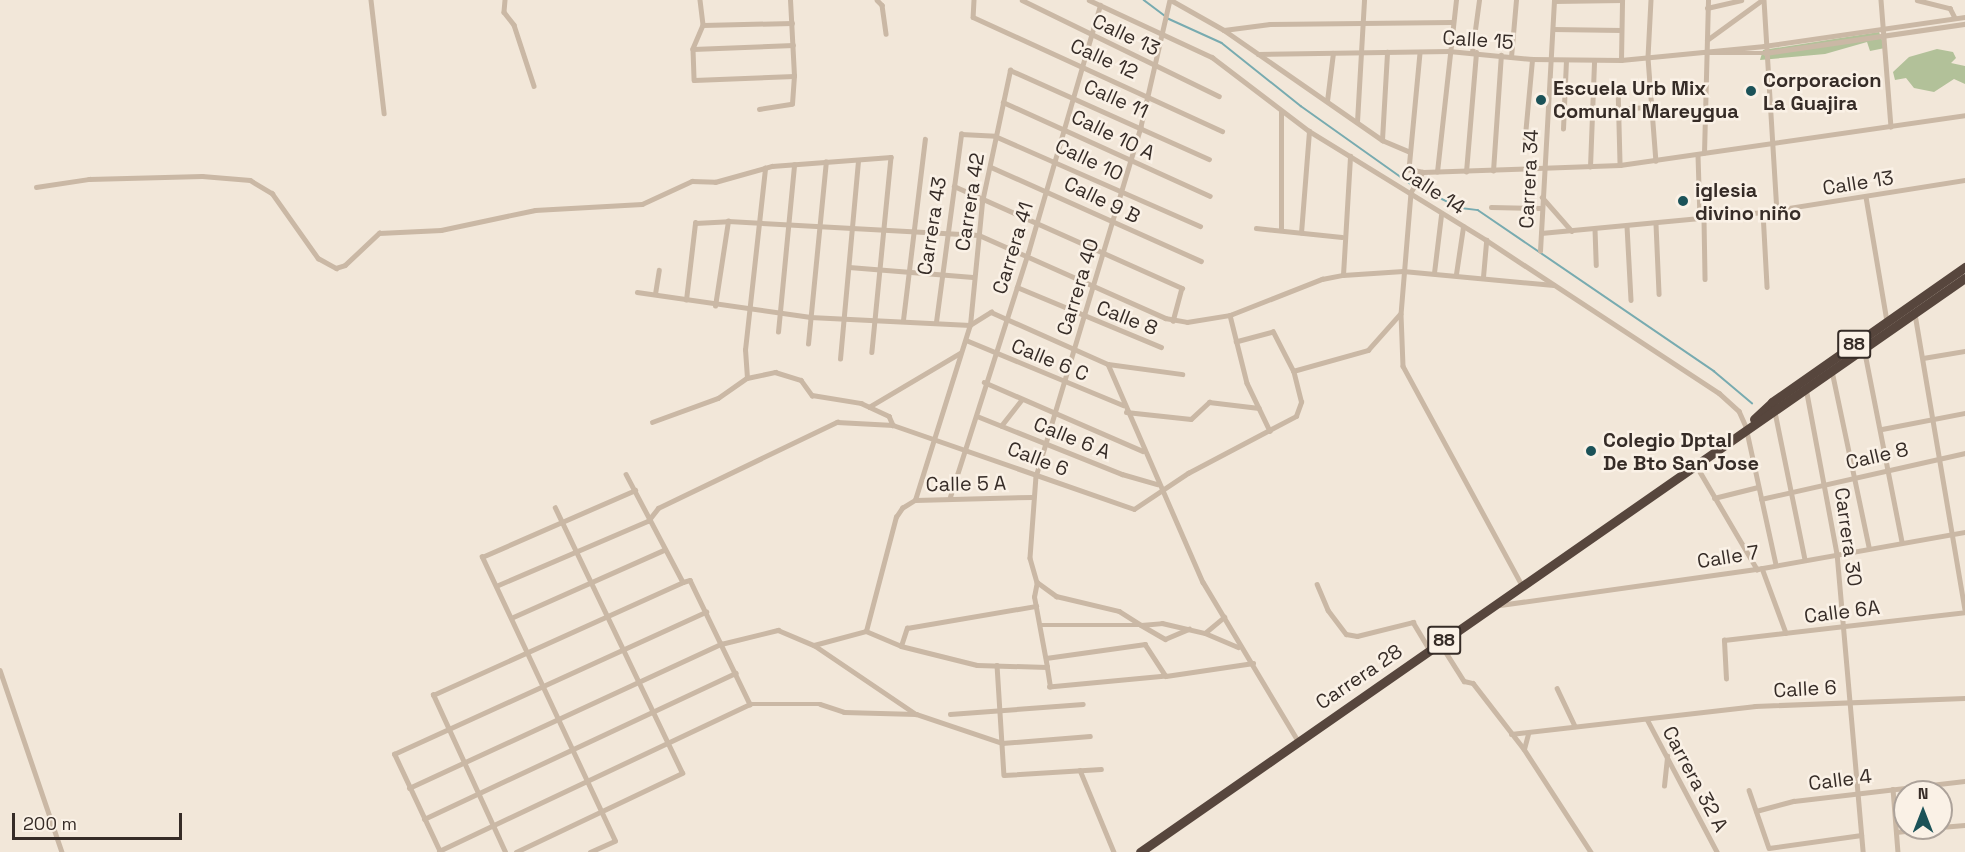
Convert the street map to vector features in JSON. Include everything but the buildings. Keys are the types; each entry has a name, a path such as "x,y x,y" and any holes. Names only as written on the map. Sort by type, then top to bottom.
{"highway":[{"name":"Carrera 28","path":"1805,384 1832,370 1887,321 1965,267"},
{"name":"Carrera 28","path":"1140,852 1523,587 1863,343 1915,313 1965,278"}],"street":[{"path":"371,0 384,113"},
{"path":"505,0 504,12 514,26 534,86"},
{"path":"700,0 703,26 693,49 694,80 794,76"},
{"path":"759,109 792,104 794,76 790,0"},
{"path":"877,0 882,5 886,34"},
{"name":"Calle 12","path":"974,0 973,17 1083,65 1222,131"},
{"name":"Calle 13","path":"1022,0 1219,96"},
{"name":"Calle 14","path":"1089,0 1166,33 1212,57 1281,112 1309,131 1412,191 1441,215 1486,240 1719,393 1739,411 1746,427"},
{"path":"1171,0 1224,30 1382,140 1410,152 1420,53"},
{"name":"Carrera 40","path":"1047,667 1036,606 1037,582 1030,558 1032,498 1036,476 1097,285 1158,67 1171,0"},
{"path":"1357,122 1363,53 1364,0"},
{"path":"1437,172 1456,0"},
{"path":"1466,172 1479,0"},
{"path":"1511,57 1516,0"},
{"path":"1554,0 1622,0 1621,60"},
{"name":"Carrera 34","path":"1540,251 1554,0"},
{"path":"1651,0 1648,58 1650,107 1656,161"},
{"path":"1706,279 1701,154 1708,0"},
{"path":"1707,8 1741,0"},
{"path":"1751,0 1762,0"},
{"path":"1707,40 1762,0"},
{"path":"1762,0 1777,210"},
{"path":"1881,0 1881,29 1891,127"},
{"path":"1917,0 1950,8 1955,18"},
{"name":"Carrera 41","path":"950,497 965,446 977,416 984,382 1028,254 1100,5"},
{"name":"Calle 15","path":"1258,54 1449,51 1566,61 1621,60 1764,46 1965,16"},
{"path":"1224,30 1261,24 1452,22"},
{"path":"703,26 792,23"},
{"name":"Calle 15","path":"1706,51 1764,53 1965,24"},
{"path":"1553,29 1621,30"},
{"path":"693,49 793,45"},
{"path":"1382,140 1387,52"},
{"path":"1327,101 1333,53"},
{"path":"1493,171 1501,56"},
{"path":"1524,146 1532,59"},
{"path":"1590,167 1594,60"},
{"path":"1563,129 1566,61"},
{"name":"Calle 11","path":"1010,70 1209,159"},
{"name":"Carrera 42","path":"966,340 970,325 982,202 1010,70"},
{"path":"1618,86 1620,165"},
{"name":"Calle 10 A","path":"1003,102 1063,127 1210,196"},
{"path":"1619,110 1650,107"},
{"path":"1281,112 1281,230"},
{"name":"Calle 14","path":"1410,152 1409,169 1423,172 1543,170 1620,165 1701,154 1771,141 1891,127 1965,115"},
{"path":"1301,233 1309,131"},
{"name":"Calle 10","path":"961,134 995,136 1200,226"},
{"name":"Carrera 43","path":"936,322 939,273 961,134"},
{"path":"903,320 907,270 915,229 925,139"},
{"path":"1343,275 1342,237 1350,156"},
{"path":"36,187 89,179 202,176 250,180 268,189 318,258 336,268 345,265 379,233 441,230 535,210 642,204 683,183 715,182 765,168 891,157 872,352"},
{"path":"840,359 858,161"},
{"path":"808,344 822,224 826,162"},
{"path":"777,332 791,223 794,165"},
{"name":"Calle 9 B","path":"991,166 1046,190 1113,224 1201,261"},
{"path":"747,378 749,311 762,222 765,168"},
{"path":"1423,172 1412,191 1403,271 1401,314 1403,366 1523,587"},
{"name":"Calle 13","path":"1541,233 1656,224 1763,212 1965,180"},
{"path":"954,186 982,202 1037,222 1182,288 1173,321"},
{"path":"1542,196 1572,231"},
{"path":"1866,197 1887,321"},
{"path":"1491,207 1542,208"},
{"path":"1763,212 1767,287"},
{"path":"1434,273 1441,215"},
{"path":"715,306 728,221"},
{"path":"686,300 695,223 728,221 884,227 979,235 1028,254 1173,321 1230,315 1322,279 1343,275 1403,271 1456,274 1553,285"},
{"path":"1656,224 1659,294"},
{"path":"1626,226 1631,300"},
{"path":"1456,274 1463,227"},
{"path":"1256,228 1342,237"},
{"path":"1595,229 1596,265"},
{"path":"1483,277 1486,240"},
{"path":"849,267 973,277"},
{"path":"655,294 659,270"},
{"name":"Calle 8","path":"1017,287 1086,319 1161,347"},
{"path":"637,292 749,311 810,317 970,325 988,312 1076,348 1108,364 1182,374"},
{"path":"1914,302 1965,610"},
{"path":"1293,371 1368,350 1401,314"},
{"path":"1230,315 1236,342 1259,408 1270,431"},
{"path":"1161,492 1270,431 1300,410 1293,371 1271,331 1236,342"},
{"path":"915,500 932,436 966,340"},
{"name":"Calle 6 C","path":"966,340 1123,405"},
{"path":"1863,343 1890,467 1902,542"},
{"path":"1923,358 1965,351"},
{"path":"869,407 960,353"},
{"path":"1108,364 1123,405 1161,492 1238,647 1253,663 1298,741"},
{"path":"1832,370 1869,547"},
{"path":"496,586 648,521 658,508 837,422 893,425 889,416 869,407 812,395 791,375 775,372 747,378 718,398 652,422"},
{"path":"984,382 1143,451"},
{"name":"Carrera 30","path":"1805,384 1838,553 1863,852"},
{"path":"1001,426 1021,400"},
{"path":"1126,412 1191,419 1209,402 1259,408"},
{"path":"1773,406 1805,559"},
{"path":"1882,429 1965,413"},
{"name":"Calle 6 A","path":"977,416 1046,445 1158,484"},
{"name":"Calle 6","path":"893,425 965,446 1036,476 1134,509 1161,492"},
{"path":"1746,427 1776,565"},
{"name":"Calle 8","path":"1761,499 1890,467 1965,453"},
{"path":"1695,463 1714,498 1759,568 1786,633"},
{"path":"626,474 648,521 683,582"},
{"path":"1714,498 1758,486"},
{"path":"590,852 615,841 482,557 635,490"},
{"name":"Calle 5 A","path":"866,631 896,517 902,508 915,500 950,497 1032,498"},
{"path":"516,852 682,773 555,508"},
{"name":"Calle 7","path":"1494,606 1759,568 1965,532"},
{"path":"511,618 664,550"},
{"path":"505,852 433,695 690,580 750,704"},
{"path":"1037,582 1056,596 1119,611 1165,639 1189,629"},
{"path":"1317,584 1328,610 1347,634 1357,636 1413,622 1430,650"},
{"path":"901,646 907,628 1036,606"},
{"name":"Calle 6A","path":"1726,679 1722,641 1965,610"},
{"path":"706,612 622,648 543,687 394,754 439,851 750,704 820,704 844,712 916,714"},
{"path":"1205,633 1224,617"},
{"path":"1040,625 1141,625 1189,629 1238,647"},
{"path":"409,788 721,644 778,630 814,645 916,714 1002,743 1090,736"},
{"path":"814,645 866,631 901,646 997,665 1047,667 1050,687 1166,676 1253,663"},
{"path":"1440,643 1464,681 1473,684 1524,749 1591,852"},
{"path":"1046,658 1144,644 1166,676"},
{"path":"997,665 1004,775 1101,769"},
{"path":"0,670 62,852"},
{"path":"424,819 736,673"},
{"path":"1557,688 1575,726"},
{"name":"Calle 6","path":"1511,734 1528,734 1575,726 1647,719 1851,702 1965,698"},
{"path":"950,714 1083,704"},
{"name":"Carrera 32 A","path":"1647,719 1717,852"},
{"path":"1524,749 1528,734"},
{"path":"1664,786 1667,756"},
{"path":"1080,770 1114,852"},
{"name":"Calle 4","path":"1756,811 1893,789"},
{"path":"1749,790 1768,847 1861,835"}],"green space":[{"path":"1879,32 1885,48 1870,51 1867,42 1825,54 1760,60 1763,50"},
{"path":"1937,49 1953,52 1956,58 1951,63 1965,66 1965,84 1954,79 1934,92 1914,88 1906,78 1895,80 1893,72 1909,57"}],"waterway":[{"path":"1144,0 1164,15"},
{"path":"1167,18 1222,43 1301,106 1412,185"},
{"path":"1417,187 1461,208 1478,210 1714,371 1752,403"}],"place":[{"name":"Corporacion La Guajira","path":"1751,91"},
{"name":"Escuela Urb Mix Comunal Mareygua","path":"1541,100"},
{"name":"iglesia divino niño","path":"1683,201"},
{"name":"Colegio Dptal De Bto San Jose","path":"1591,451"}]}
